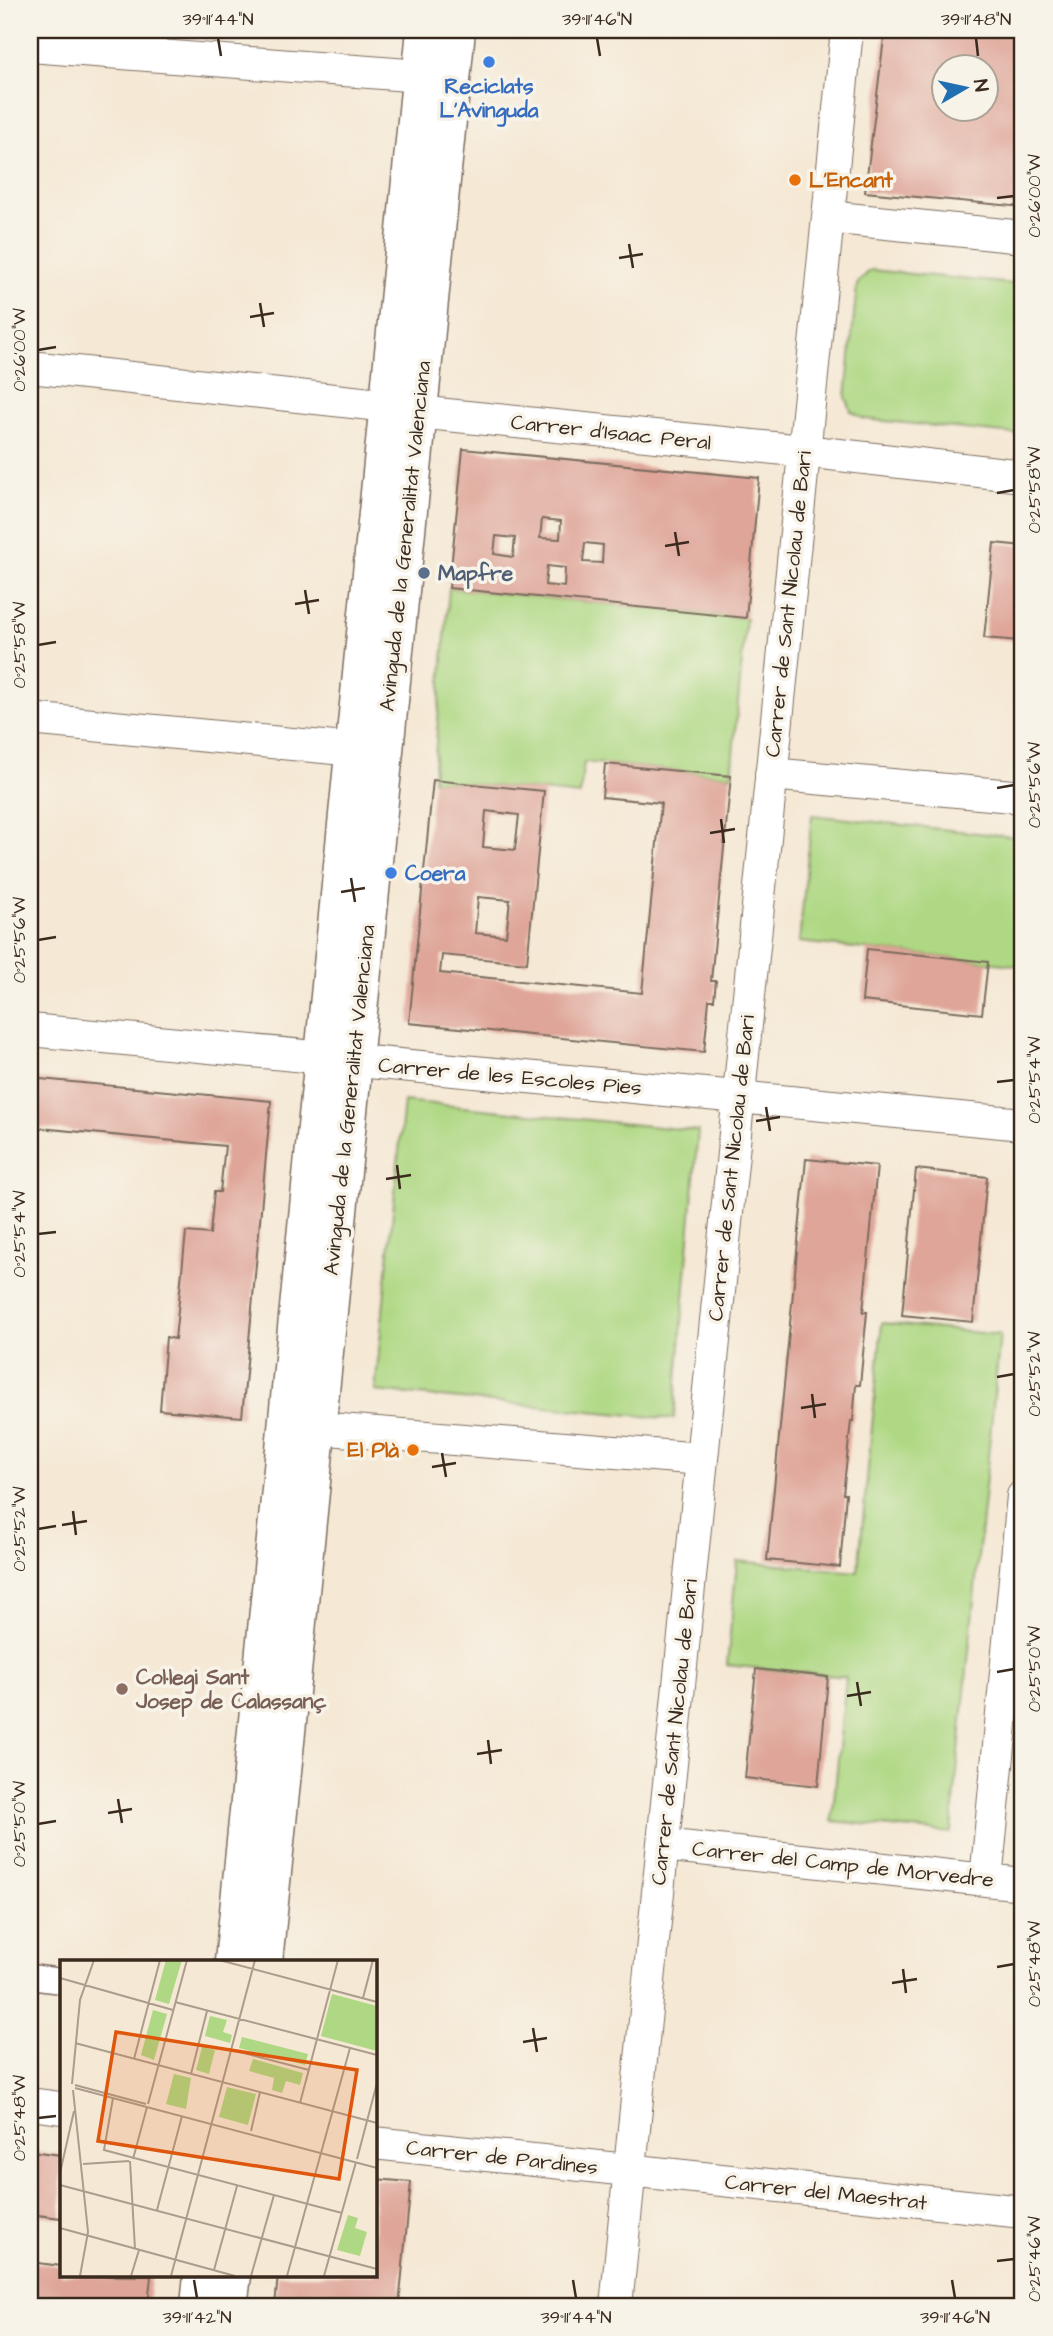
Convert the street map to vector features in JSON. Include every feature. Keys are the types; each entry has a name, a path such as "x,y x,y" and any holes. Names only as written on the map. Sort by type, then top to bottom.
{"street":[{"name":"Avinguda de la Generalitat Valenciana","path":"234,1960 339,1060 403,409 421,76 426,30"},
{"name":"Avinguda de la Generalitat Valenciana","path":"263,1960 316,1428 355,750 456,30"},
{"name":"Carrer de Sant Nicolau de Bari","path":"616,2306 847,30"},
{"path":"30,46 421,76"},
{"path":"828,217 1023,237"},
{"name":"Carrer d'Isaac Peral","path":"30,367 1023,476"},
{"path":"30,719 355,750"},
{"path":"771,774 1023,797"},
{"name":"Carrer de les Escoles Pies","path":"30,1030 1023,1124"},
{"path":"316,1428 702,1458"},
{"path":"986,1880 1023,1496"},
{"name":"Carrer del Camp de Morvedre","path":"663,1845 1023,1884"},
{"path":"30,1977 60,1981"},
{"path":"30,2104 60,2108"},
{"name":"Carrer de Pardines","path":"376,2143 630,2171"},
{"name":"Carrer del Maestrat","path":"630,2171 1023,2213"},
{"path":"200,2306 203,2276"},
{"path":"228,2306 232,2276"}],"green space":[{"path":"871,270 1023,285 1023,435 864,419 851,411 846,397 857,285"},
{"path":"449,588 746,618 731,776 584,762 580,795 433,780"},
{"path":"812,815 1023,838 1023,966 799,942"},
{"path":"404,1101 698,1131 674,1419 375,1391"},
{"path":"882,1323 1000,1335 951,1833 832,1821 846,1677 727,1665 737,1561 858,1572"}],"building":[{"path":"885,30 1023,30 1023,207 865,192"},
{"path":"463,449 759,478 746,618 449,588","holes":["542,519 561,521 560,539 540,538","496,536 515,538 513,557 494,554","585,543 603,545 602,563 583,562","547,566 565,568 564,587 545,585"]},
{"path":"994,543 1023,546 1020,641 984,638"},
{"path":"605,764 731,776 711,981 716,981 714,1000 709,1000 704,1052 409,1023 433,780 544,791 527,963 442,955 440,973 642,993 661,803 602,797","holes":["486,811 519,815 515,850 483,847","478,897 510,900 506,936 475,933"]},
{"path":"867,949 988,962 982,1014 862,1001"},
{"path":"30,1078 271,1101 242,1417 160,1410 166,1337 175,1339 186,1232 210,1234 214,1192 220,1192 225,1146 30,1127"},
{"path":"806,1159 877,1166 863,1312 867,1312 860,1385 856,1385 843,1494 846,1494 840,1567 767,1560"},
{"path":"916,1169 987,1177 973,1322 902,1315"},
{"path":"756,1669 828,1677 818,1786 745,1778"},
{"path":"30,2151 60,2155 60,2218 30,2214"},
{"path":"376,2179 411,2182 399,2306 275,2306 278,2276 376,2276"},
{"path":"30,2262 60,2266 60,2276 151,2276 148,2306 30,2306"}],"place":[{"name":"Reciclats L'Avinguda","path":"489,62"},
{"name":"L'Encant","path":"795,180"},
{"name":"Mapfre","path":"424,573"},
{"name":"Coera","path":"391,873"},
{"name":"El Plà","path":"413,1450"},
{"name":"Col·legi Sant Josep de Calassanç","path":"122,1689"}]}
